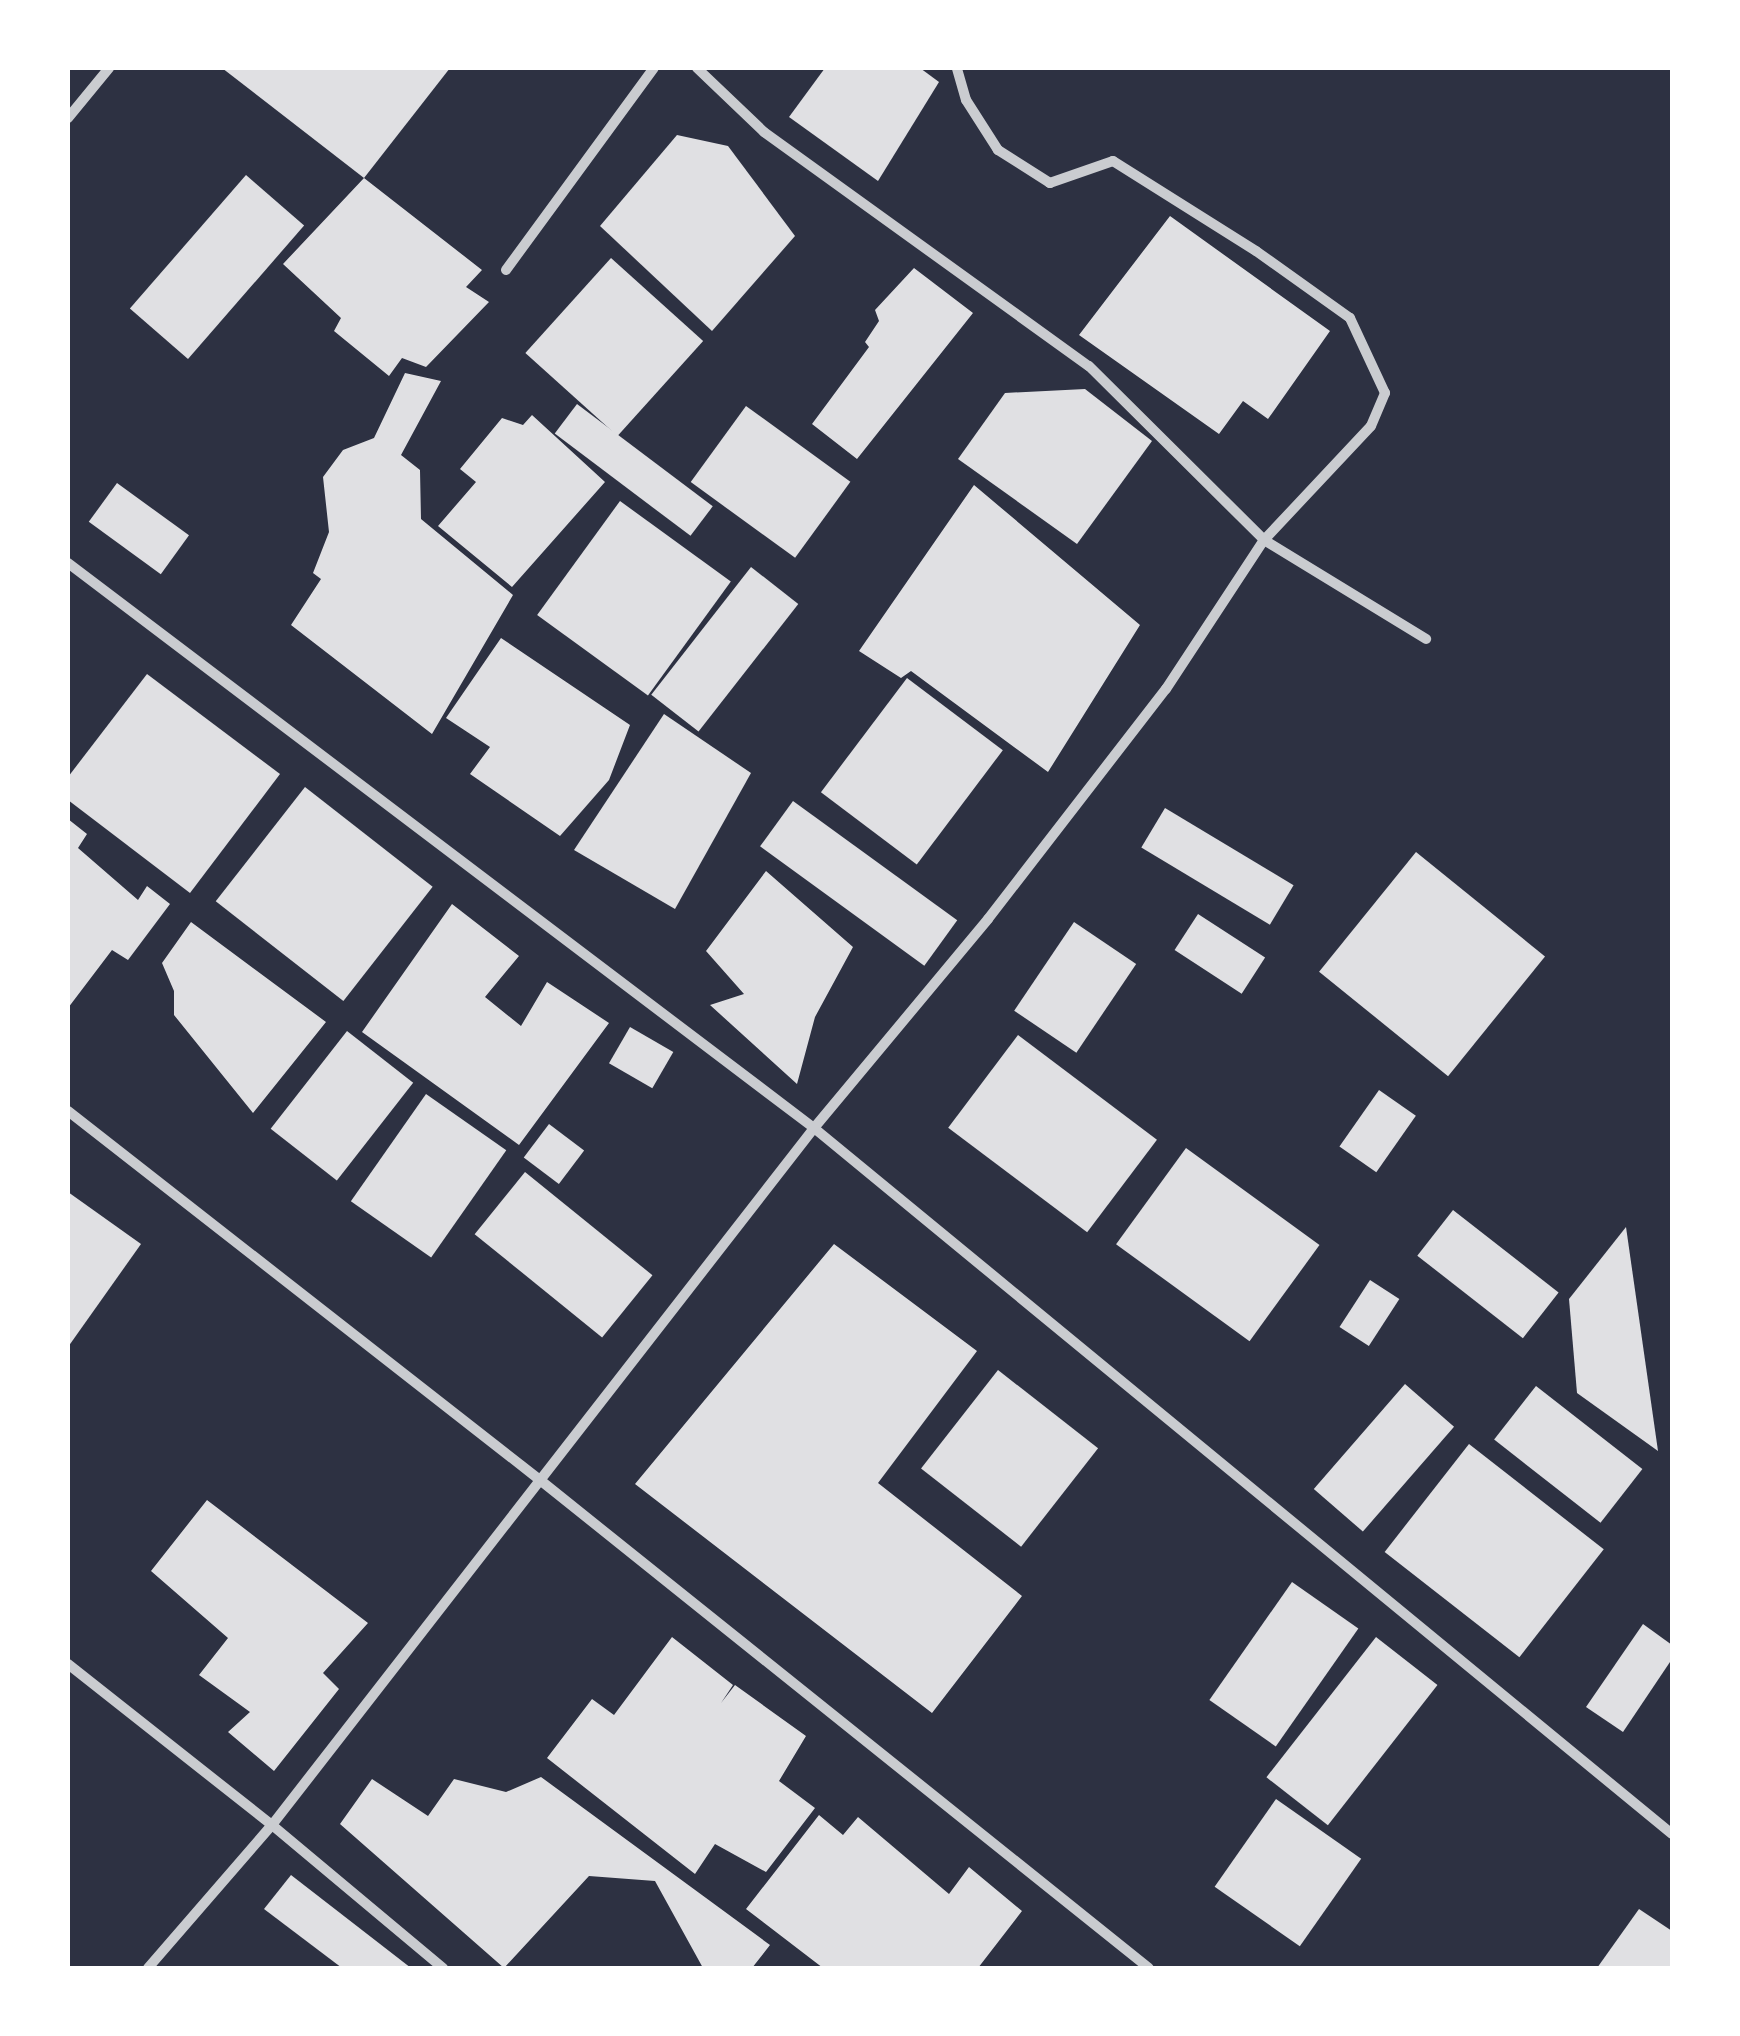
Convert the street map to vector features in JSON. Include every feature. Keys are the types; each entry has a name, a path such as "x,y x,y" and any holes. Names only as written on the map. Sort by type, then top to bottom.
{"street":[{"path":"68,118 109,68"},
{"path":"506,270 654,68"},
{"path":"697,68 764,132 1088,366 1264,540 1426,640"},
{"path":"148,1968 272,1825 814,1128 988,919 1166,689 1264,540 1371,426 1385,394 1350,318 1256,251 1113,162 1050,183 998,150 966,100 958,68"},
{"path":"68,563 814,1128 1672,1834"},
{"path":"68,1112 540,1480 1149,1968"},
{"path":"68,1664 272,1825 443,1968"}],"building":[{"path":"222,68 450,68 364,178"},
{"path":"825,68 920,68 939,82 878,181 789,117"},
{"path":"677,135 728,146 795,236 712,331 600,226"},
{"path":"246,175 304,226 188,359 130,309"},
{"path":"364,178 482,270 466,287 489,302 426,367 402,358 389,376 334,331 341,318 283,264"},
{"path":"1170,216 1330,331 1268,419 1243,401 1219,434 1079,335"},
{"path":"611,258 703,341 618,436 525,353"},
{"path":"914,268 973,313 857,459 812,424 869,347 865,342 879,321 875,310"},
{"path":"405,373 441,381 401,455 420,470 421,519 513,595 432,734 291,625 321,579 313,573 329,532 323,477 343,450 374,438"},
{"path":"1085,389 1152,441 1077,544 958,459 1005,393"},
{"path":"577,404 713,506 691,536 555,434"},
{"path":"746,406 850,482 795,558 691,482"},
{"path":"532,415 605,482 512,587 438,526 476,482 460,469 502,418 523,425"},
{"path":"117,483 189,535 161,574 89,522"},
{"path":"974,485 1140,625 1048,772 911,671 901,678 859,651"},
{"path":"620,501 731,582 648,696 537,615"},
{"path":"751,567 798,604 699,732 651,695"},
{"path":"501,638 630,725 609,780 560,836 470,774 490,747 446,718"},
{"path":"147,674 280,774 190,893 68,800 68,777"},
{"path":"907,678 1003,750 917,864 821,792"},
{"path":"664,714 751,773 675,909 574,850"},
{"path":"305,787 433,887 343,1001 216,901"},
{"path":"793,801 957,920 924,966 760,846"},
{"path":"1165,808 1294,885 1270,925 1141,847"},
{"path":"68,819 87,834 78,848 138,900 147,886 170,904 128,960 112,950 68,1008"},
{"path":"1416,852 1545,956 1448,1076 1319,972"},
{"path":"766,871 853,947 815,1017 797,1084 710,1005 744,994 706,951"},
{"path":"452,904 519,956 485,997 521,1026 547,982 609,1023 519,1145 362,1032"},
{"path":"1198,914 1265,958 1242,994 1175,950"},
{"path":"191,922 326,1022 253,1113 174,1015 174,991 162,963"},
{"path":"1074,922 1136,964 1076,1053 1014,1011"},
{"path":"630,1027 673,1052 652,1088 609,1063"},
{"path":"347,1031 413,1083 337,1180 271,1129"},
{"path":"1018,1035 1157,1140 1087,1232 948,1128"},
{"path":"1379,1090 1416,1116 1376,1172 1339,1147"},
{"path":"426,1094 506,1150 431,1258 351,1201"},
{"path":"549,1124 584,1150 559,1184 524,1158"},
{"path":"1186,1148 1319,1245 1250,1341 1116,1244"},
{"path":"525,1172 652,1275 602,1337 475,1234"},
{"path":"68,1192 141,1244 68,1347"},
{"path":"1453,1210 1559,1292 1523,1338 1417,1256"},
{"path":"1626,1227 1658,1451 1577,1393 1569,1299"},
{"path":"834,1244 977,1351 878,1483 1022,1596 932,1713 635,1484"},
{"path":"1370,1280 1399,1299 1369,1346 1340,1327"},
{"path":"998,1370 1098,1448 1021,1547 921,1469"},
{"path":"1405,1384 1454,1427 1363,1532 1314,1489"},
{"path":"1536,1386 1642,1469 1601,1523 1494,1440"},
{"path":"1469,1444 1604,1549 1519,1657 1385,1552"},
{"path":"207,1500 368,1623 323,1673 339,1689 274,1771 228,1732 250,1712 199,1675 228,1638 151,1571"},
{"path":"1292,1582 1358,1628 1276,1746 1209,1700"},
{"path":"1643,1624 1672,1645 1672,1659 1623,1732 1586,1707"},
{"path":"672,1637 733,1685 721,1703 735,1685 806,1736 779,1781 815,1808 766,1872 715,1844 695,1874 547,1758 592,1699 614,1715"},
{"path":"1376,1637 1437,1685 1328,1825 1266,1777"},
{"path":"541,1777 770,1945 752,1968 703,1968 655,1881 589,1876 504,1968 340,1824 372,1779 428,1816 454,1779 506,1792"},
{"path":"1276,1799 1361,1859 1300,1946 1215,1887"},
{"path":"819,1815 843,1835 858,1817 949,1894 969,1867 1022,1911 978,1968 823,1968 746,1909"},
{"path":"291,1875 411,1968 342,1968 264,1909"},
{"path":"1639,1909 1672,1931 1672,1968 1597,1968"}]}
